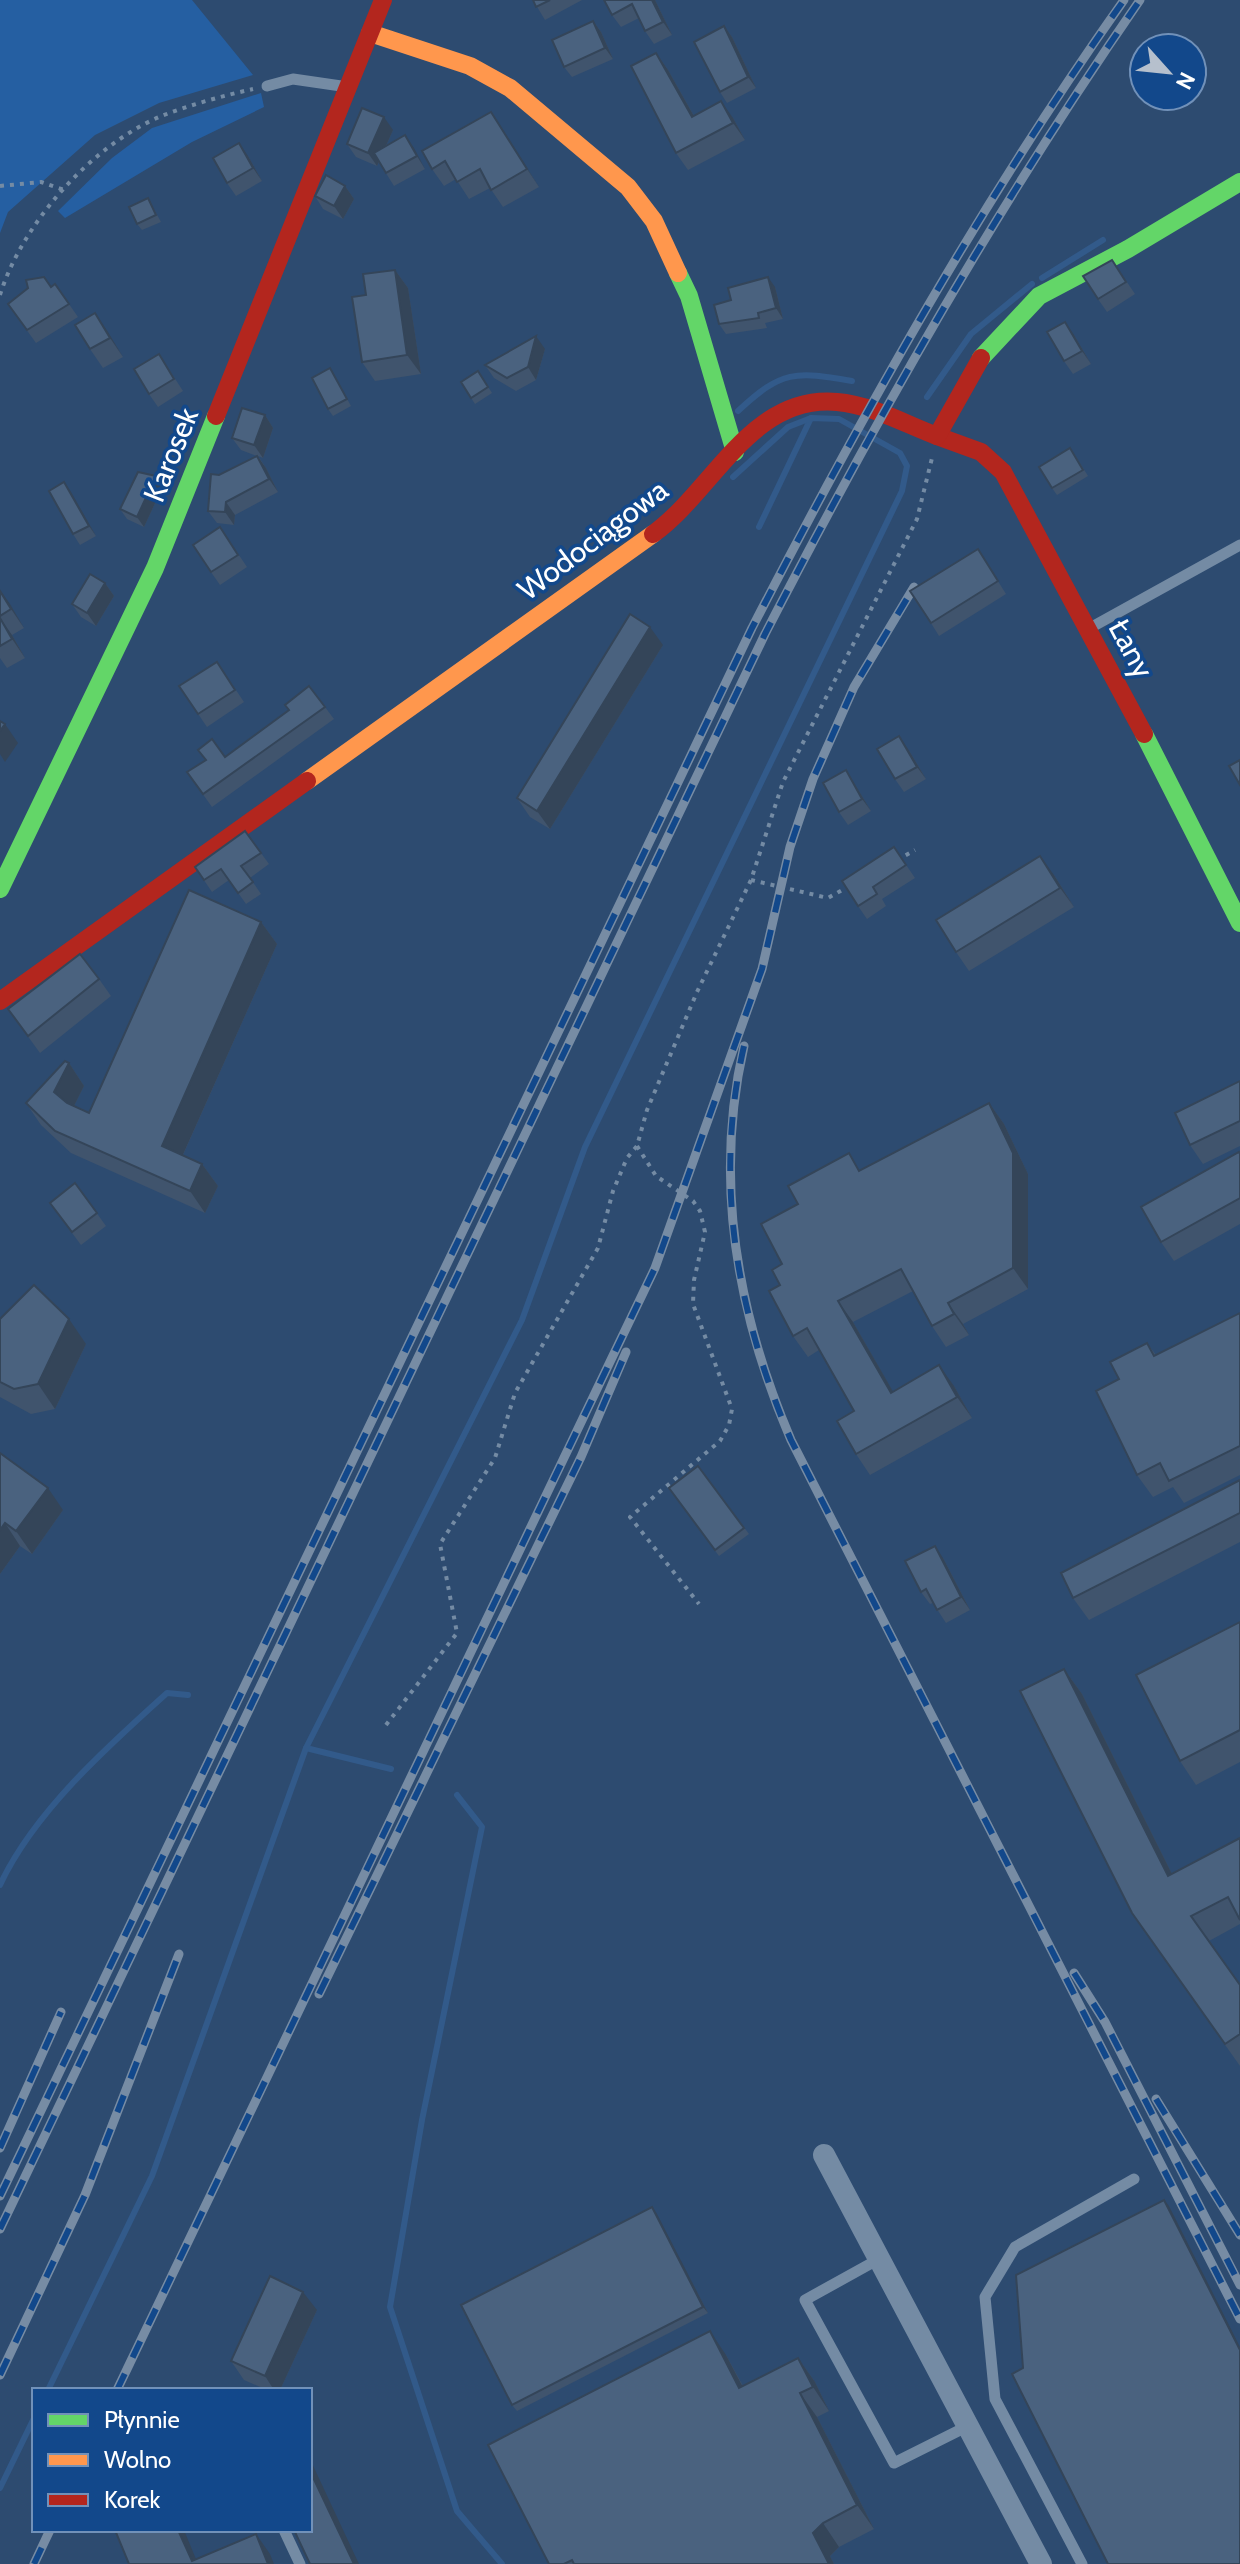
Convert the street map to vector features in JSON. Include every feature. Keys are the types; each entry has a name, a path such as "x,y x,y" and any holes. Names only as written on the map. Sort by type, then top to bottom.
{"street":[{"name":"Karosek","path":"0,889 155,568 383,0"},
{"path":"370,33 470,66 510,88 588,150 628,187 654,221 683,283 735,452"},
{"path":"937,436 986,350 1039,296 1128,249 1240,182"},
{"name":"Wodociągowa","path":"0,1001 678,516 772,416 792,406 812,403 854,406 937,436"},
{"name":"Łany","path":"937,436 981,452 1003,472 1089,629 1240,923"},
{"path":"824,2155 1041,2564"}],"lane":[{"path":"267,86 293,79 349,87"},
{"path":"1089,629 1240,545"},
{"path":"1082,2564 995,2399 985,2297 1015,2247 1134,2179"},
{"path":"879,2259 805,2300 894,2463 968,2426"},
{"path":"285,2532 300,2564"}],"path":[{"path":"0,295 29,229 64,190 107,151 158,118 267,86"},
{"path":"0,186 41,182 64,190"},
{"path":"386,1725 457,1633 440,1544 495,1458 515,1393 598,1248 613,1191 627,1158 637,1146 647,1110 691,1005 751,880 783,782 917,519 937,436"},
{"path":"890,864 915,850"},
{"path":"751,880 828,898 853,884"},
{"path":"637,1146 656,1176 693,1201 700,1211 705,1232 694,1280 693,1304 732,1409 729,1425 720,1441 630,1517 699,1604"}],"shaded area":[{"path":"0,0 192,0 253,75 159,103 95,135 8,212 0,233"},
{"path":"261,93 264,107 192,142 65,218 58,211 112,158 152,128"}],"building":[{"path":"533,0 550,0 536,7"},
{"path":"604,0 652,0 663,22 645,31 632,4 612,15"},
{"path":"593,21 605,48 564,67 552,40"},
{"path":"724,26 748,77 720,92 694,42"},
{"path":"656,53 692,117 721,101 733,123 676,153 631,66"},
{"path":"362,108 384,117 368,153 347,144"},
{"path":"491,112 527,169 491,190 480,169 457,182 445,161 432,169 422,151"},
{"path":"405,135 417,156 386,173 374,153"},
{"path":"239,143 253,168 227,183 213,158"},
{"path":"326,175 345,186 334,206 315,196"},
{"path":"148,198 156,215 137,224 129,207"},
{"path":"1112,260 1126,282 1098,299 1083,276"},
{"path":"395,270 407,355 362,362 352,297 366,295 363,274"},
{"path":"44,277 51,287 55,284 69,304 27,330 8,304 28,288 26,280"},
{"path":"768,277 776,308 758,313 759,318 719,324 714,305 731,300 728,288"},
{"path":"95,313 110,338 90,349 75,325"},
{"path":"1065,322 1082,351 1064,361 1047,332"},
{"path":"536,336 528,367 507,378 485,365"},
{"path":"159,354 174,379 149,394 134,369"},
{"path":"330,368 347,399 328,409 312,378"},
{"path":"478,371 488,387 471,398 461,382"},
{"path":"242,408 265,415 254,445 232,438"},
{"path":"1070,448 1083,470 1052,488 1039,467"},
{"path":"257,456 269,479 226,502 225,512 208,511 211,474 219,475"},
{"path":"138,472 156,476 137,517 120,509"},
{"path":"64,482 89,526 73,534 49,491"},
{"path":"220,527 238,555 211,572 193,545"},
{"path":"978,549 998,581 931,623 910,591"},
{"path":"90,574 105,583 87,613 72,604"},
{"path":"0,591 11,609 0,616"},
{"path":"630,614 650,627 537,811 517,798"},
{"path":"0,618 12,639 0,646"},
{"path":"217,662 235,690 198,714 179,686"},
{"path":"309,686 325,707 203,794 187,772 206,760 198,750 212,739 225,757 289,710 285,705"},
{"path":"899,736 917,767 895,779 877,749"},
{"path":"1240,760 1240,785 1229,766"},
{"path":"846,770 862,799 839,812 823,783"},
{"path":"245,831 261,853 241,866 253,882 238,893 221,869 204,880 195,867"},
{"path":"894,847 906,865 873,887 877,894 858,906 842,881"},
{"path":"1040,856 1060,888 956,952 936,920"},
{"path":"189,890 261,922 162,1146 202,1164 190,1191 55,1131 26,1103 65,1061 69,1063 54,1092 67,1103 89,1113"},
{"path":"80,954 99,979 28,1036 8,1009"},
{"path":"1240,1081 1240,1121 1190,1145 1175,1113"},
{"path":"989,1103 1013,1153 1013,1268 948,1303 954,1314 932,1326 901,1269 838,1301 891,1393 939,1365 957,1397 856,1454 837,1421 854,1411 807,1328 793,1336 769,1291 780,1285 772,1270 782,1264 761,1224 798,1204 788,1186 849,1153 859,1171"},
{"path":"1239,1152 1240,1198 1161,1242 1141,1207"},
{"path":"75,1183 97,1213 72,1232 50,1203"},
{"path":"34,1285 69,1319 38,1384 14,1389 0,1382 0,1319"},
{"path":"1240,1313 1240,1446 1169,1481 1160,1463 1137,1475 1096,1391 1119,1379 1110,1362 1147,1343 1154,1356"},
{"path":"0,1453 48,1488 16,1531 5,1523 0,1530"},
{"path":"698,1466 744,1528 715,1550 669,1488"},
{"path":"1240,1480 1240,1513 1073,1598 1061,1573"},
{"path":"935,1546 961,1597 937,1610 926,1589 921,1592 905,1561"},
{"path":"1240,1622 1240,1730 1180,1761 1136,1675"},
{"path":"1064,1669 1168,1876 1240,1838 1240,1920 1228,1897 1191,1916 1240,1985 1240,2034 1225,2044 1132,1913 1020,1691"},
{"path":"1164,2200 1240,2350 1240,2564 1108,2564 1012,2374 1023,2368 1016,2275"},
{"path":"652,2207 703,2307 512,2405 461,2305"},
{"path":"270,2276 303,2292 265,2376 231,2361"},
{"path":"710,2331 739,2388 798,2358 813,2387 800,2393 857,2505 823,2523 813,2533 829,2564 574,2564 572,2560 564,2564 549,2564 488,2445"},
{"path":"312,2475 354,2564 310,2564 295,2532 312,2532"},
{"path":"116,2532 179,2532 192,2561 256,2534 268,2564 129,2564"}],"waterway":[{"path":"1042,278 1103,240"},
{"path":"927,397 971,334 1032,284"},
{"path":"738,411 766,388 790,377 802,375 852,381"},
{"path":"759,527 811,418"},
{"path":"49,2388 152,2176 306,1748 522,1320 585,1147 902,491 907,466 900,453 839,419 811,418 788,427 733,477"},
{"path":"0,1885 32,1832 97,1758 167,1693 188,1695"},
{"path":"306,1748 391,1769"},
{"path":"457,1795 482,1827 422,2120 390,2307 457,2511 502,2564"},
{"path":"0,2488 32,2422"}],"railway":[{"path":"0,2196 752,628 927,307 1022,152 1124,0"},
{"path":"0,2229 765,634 851,471 942,311 1038,154 1140,0"},
{"path":"118,2388 655,1268 762,969 790,847 813,779 854,687 914,587"},
{"path":"744,1046 735,1097 731,1197 744,1296 772,1392 791,1440 1240,2319"},
{"path":"319,1994 581,1457 626,1352"},
{"path":"0,2375 85,2195 179,1954"},
{"path":"1074,1973 1105,2022 1240,2285"},
{"path":"0,2148 61,2012"},
{"path":"1156,2099 1240,2235"},
{"path":"34,2564 49,2532"}],"traffic: fast":[{"path":"981,358 1039,296 1128,249 1240,182"},
{"path":"678,273 689,296 735,452"},
{"path":"0,889 155,568 216,416"},
{"path":"1144,734 1240,923"}],"traffic: slow":[{"path":"370,33 470,66 510,88 628,187 654,221 678,273"},
{"path":"307,781 653,534"}],"traffic: jam":[{"path":"216,416 383,0"},
{"path":"653,534 675,516 735,449 780,413 807,404 837,402 863,407 937,436 981,358"},
{"path":"937,436 981,452 1003,472 1144,734"},
{"path":"0,1001 307,781"}]}
